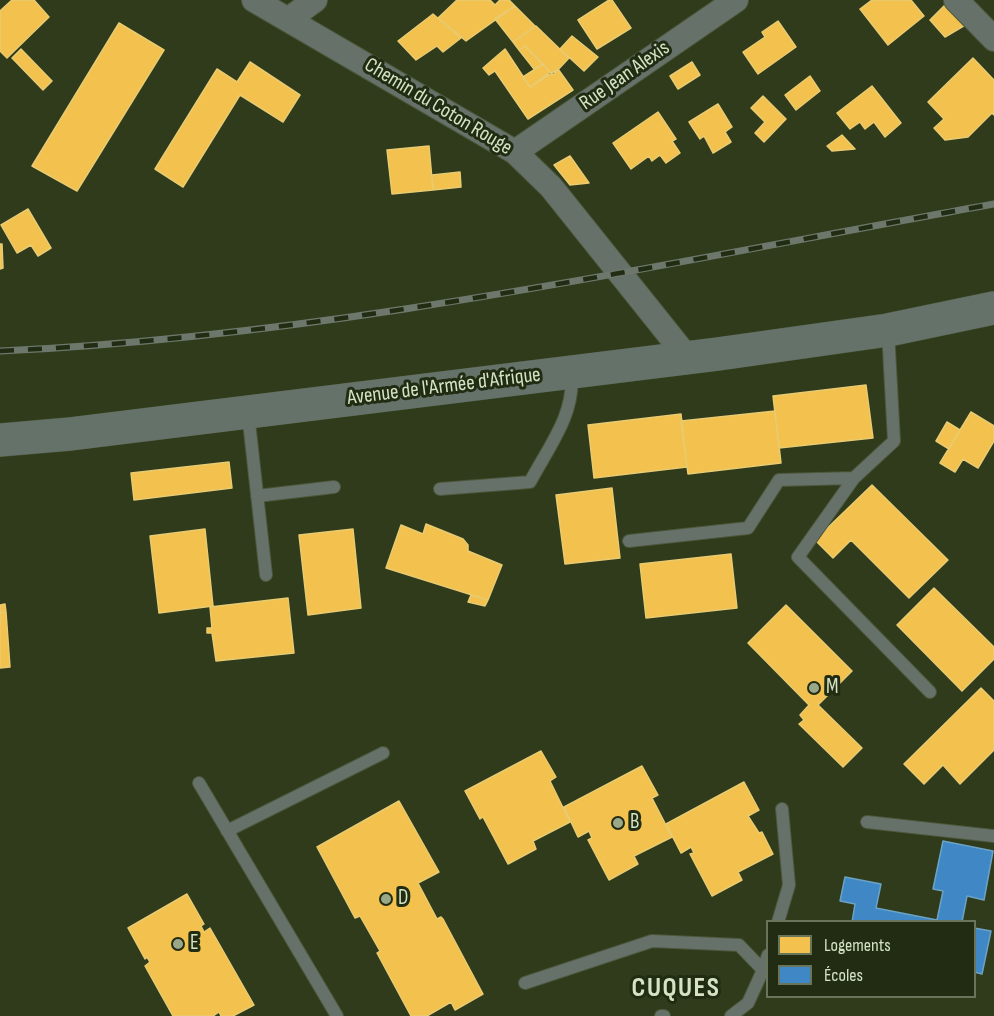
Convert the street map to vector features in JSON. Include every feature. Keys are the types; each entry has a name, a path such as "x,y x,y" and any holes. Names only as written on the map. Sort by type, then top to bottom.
{"street":[{"name":"Chemin du Coton Rouge","path":"254,0 515,152 551,187 687,357"},
{"path":"289,19 315,0"},
{"name":"Rue Jean Alexis","path":"515,152 736,0"},
{"path":"956,0 994,39"},
{"name":"Avenue de l'Armée d'Afrique","path":"0,440 248,412 687,357 888,330 994,308"},
{"path":"942,320 994,324"}],"lane":[{"path":"888,330 894,441 854,478 798,557 930,692"},
{"path":"440,489 530,482 570,408 573,389 571,372"},
{"path":"248,412 266,575"},
{"path":"630,541 748,528 779,480 854,478"},
{"path":"256,496 334,486"},
{"path":"227,831 383,753"},
{"path":"199,783 337,1016"},
{"path":"778,920 789,885 782,809"},
{"path":"867,822 994,836"},
{"path":"525,983 652,941 739,945 763,970"},
{"path":"731,1016 748,1003 766,961"}],"building: Logements":[{"path":"12,0 34,0 49,17 7,58 0,51 0,11"},
{"path":"457,0 490,0 495,5 500,0 509,0 515,6 466,41 438,18"},
{"path":"612,0 631,28 597,49 578,20"},
{"path":"872,0 911,0 924,16 888,45 860,9"},
{"path":"947,3 967,24 945,37 930,20"},
{"path":"515,6 535,26 513,42 495,19"},
{"path":"433,14 461,38 443,52 437,46 416,60 398,41"},
{"path":"778,21 796,47 758,74 743,52 765,37 762,32"},
{"path":"119,23 164,50 77,191 32,166"},
{"path":"536,26 569,58 553,75 525,46 519,50 513,42"},
{"path":"572,36 598,57 584,71 560,49"},
{"path":"525,46 543,64 534,69 519,50"},
{"path":"21,49 52,81 43,90 12,58"},
{"path":"505,49 530,87 558,69 573,90 528,119 495,71 489,75 483,68"},
{"path":"973,58 994,80 994,115 992,113 968,137 945,140 934,128 944,119 928,102"},
{"path":"250,62 300,95 283,122 240,95 183,187 155,169 217,69 237,82"},
{"path":"692,62 700,75 678,89 670,76"},
{"path":"543,64 550,72 530,87 523,77"},
{"path":"810,76 820,91 796,110 785,95"},
{"path":"872,86 901,123 885,137 874,122 865,129 860,122 850,129 837,113"},
{"path":"763,96 786,119 764,142 755,133 765,122 751,108"},
{"path":"718,104 732,127 725,132 731,142 713,153 704,136 700,139 689,122"},
{"path":"658,112 676,139 672,141 680,153 666,163 660,155 652,161 649,156 631,169 613,143"},
{"path":"842,135 855,149 832,151 827,146"},
{"path":"429,146 433,190 392,194 387,150"},
{"path":"570,156 589,183 570,185 554,165"},
{"path":"460,172 461,187 433,190 432,175"},
{"path":"28,209 51,248 38,256 31,245 17,253 1,225"},
{"path":"0,244 2,244 3,268 0,269"},
{"path":"866,385 873,438 779,448 773,396"},
{"path":"775,411 781,463 688,474 681,421"},
{"path":"971,412 994,426 994,441 978,468 963,459 955,472 940,463"},
{"path":"681,414 687,467 594,478 588,425"},
{"path":"947,422 960,430 949,449 936,441"},
{"path":"229,462 232,488 134,500 131,473"},
{"path":"872,485 948,560 909,598 851,540 833,558 815,540"},
{"path":"612,488 620,558 565,564 556,495"},
{"path":"426,524 463,539 468,545 468,551 502,565 488,600 386,568 401,525 423,534"},
{"path":"205,529 213,606 159,613 150,536"},
{"path":"353,529 361,608 308,615 299,535"},
{"path":"731,554 737,608 646,618 640,564"},
{"path":"934,588 994,647 994,659 962,691 897,625"},
{"path":"471,595 488,600 485,606 468,602"},
{"path":"288,598 294,653 216,661 212,633 207,633 207,628 212,628 210,607"},
{"path":"5,604 6,612 0,613 0,605"},
{"name":"M","path":"786,605 852,671 818,705 862,748 843,767 799,724 804,720 800,715 809,705 748,643"},
{"path":"6,612 10,667 0,668 0,613"},
{"path":"981,688 994,701 994,750 960,784 943,765 924,784 904,764"},
{"path":"541,751 556,777 550,781 570,822 533,841 536,849 508,864 483,817 480,819 465,791"},
{"name":"B","path":"642,766 658,795 652,798 672,837 634,856 638,864 609,880 588,840 592,838 589,831 578,837 564,807"},
{"path":"744,782 759,810 748,816 759,833 762,832 773,854 738,872 742,880 712,896 690,854 694,853 691,847 681,853 666,824"},
{"name":"D","path":"399,801 439,872 418,883 437,919 441,917 443,919 483,994 455,1010 451,1002 427,1016 411,1016 377,953 380,951 360,916 355,918 317,847"},
{"name":"E","path":"187,894 204,924 201,926 204,932 210,928 254,1005 233,1016 221,1016 219,1012 213,1016 173,1016 145,966 150,962 147,957 145,959 128,928"}],"building: Écoles":[{"path":"943,841 993,851 984,900 967,896 962,920 937,920 943,891 933,889"},
{"path":"845,877 881,884 876,908 937,920 852,920 855,904 840,901"},
{"path":"976,928 991,931 982,974 976,972"}],"railway":[{"path":"0,351 125,343 250,330 375,313 499,294 994,204"}],"place":[{"name":"M","path":"814,688"},
{"name":"B","path":"618,823"},
{"name":"D","path":"386,899"},
{"name":"E","path":"178,944"}],"district":[{"name":"CUQUES","path":"676,989"}]}
